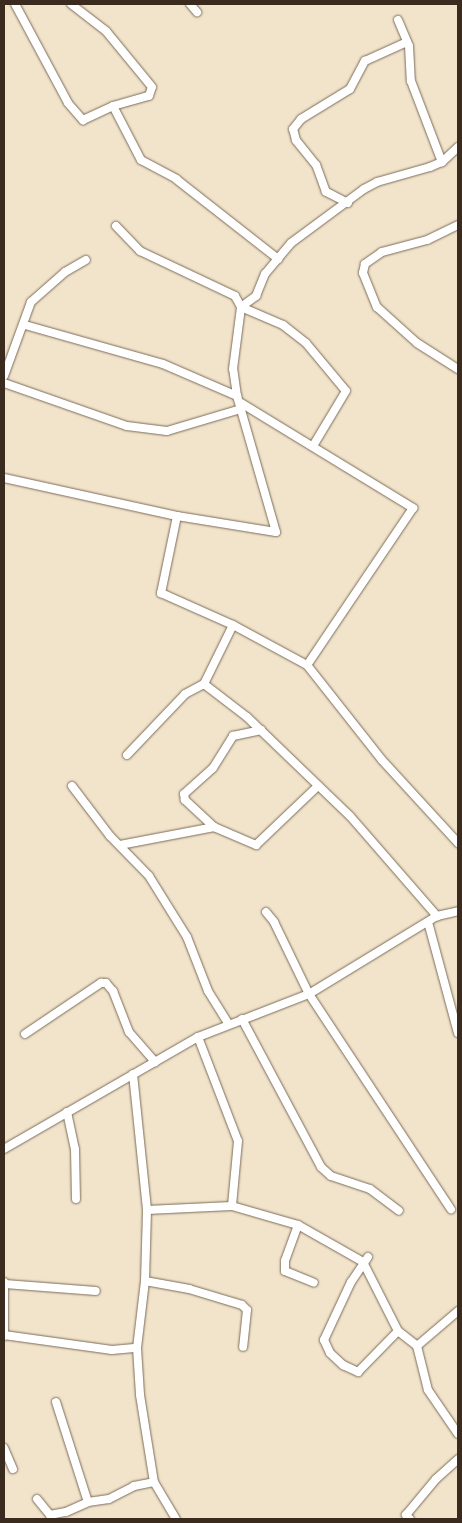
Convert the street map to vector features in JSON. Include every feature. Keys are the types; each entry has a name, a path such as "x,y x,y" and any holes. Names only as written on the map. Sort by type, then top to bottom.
{"street":[{"path":"15,4 77,116 88,120 114,106 149,96 152,87 106,31 71,4"},
{"path":"190,4 196,12"},
{"path":"398,20 407,42 411,81 442,162"},
{"path":"348,203 326,192 316,165 296,140 293,129 301,119 350,89 365,61 407,42"},
{"path":"114,106 141,160 176,179 278,259"},
{"path":"241,307 256,296 265,274 291,243 377,182 415,173 442,162 458,147"},
{"path":"458,225 427,240 382,252 365,264 363,273 377,307 417,343 458,369"},
{"path":"4,478 178,516 276,532 239,402 233,369 241,307 235,296 140,251 116,226"},
{"path":"4,376 31,302 64,272 86,260"},
{"path":"241,307 283,325 302,338 346,390 314,446"},
{"path":"24,325 163,364 239,402 314,446 412,508 307,665"},
{"path":"4,383 127,426 167,431 239,402"},
{"path":"178,516 160,592 233,625 307,665 382,760 458,843"},
{"path":"127,755 185,694 204,684 233,625"},
{"path":"204,684 260,730 350,816 437,916"},
{"path":"260,730 232,736 213,768 184,794 185,800 214,828 256,845 318,786"},
{"path":"72,786 120,845 149,876 178,920 208,990 229,1024"},
{"path":"120,845 214,828"},
{"path":"4,1149 198,1037 309,994 437,916 458,911"},
{"path":"266,912 274,922 309,994 451,1209"},
{"path":"428,922 458,1033"},
{"path":"25,1034 101,983 106,983 113,991 129,1032 155,1062"},
{"path":"242,1019 322,1167 331,1176 370,1189 399,1211"},
{"path":"198,1037 238,1141 232,1206"},
{"path":"133,1074 147,1210 145,1281 137,1348 140,1395 154,1482 176,1519"},
{"path":"67,1112 75,1149 76,1199"},
{"path":"147,1210 232,1206 298,1225 365,1259 398,1331 417,1346 428,1390 458,1434"},
{"path":"298,1225 285,1271 314,1283"},
{"path":"365,1259 324,1340 330,1353 343,1365 358,1372 398,1331"},
{"path":"145,1281 189,1289 242,1305 247,1310 243,1347"},
{"path":"96,1291 4,1283 4,1335 112,1350 137,1348"},
{"path":"417,1346 458,1311"},
{"path":"56,1402 88,1502"},
{"path":"4,1448 13,1469"},
{"path":"410,1519 406,1515 436,1479 458,1459"},
{"path":"36,1499 50,1515 68,1516 88,1502 109,1499 134,1486 154,1482"}]}
